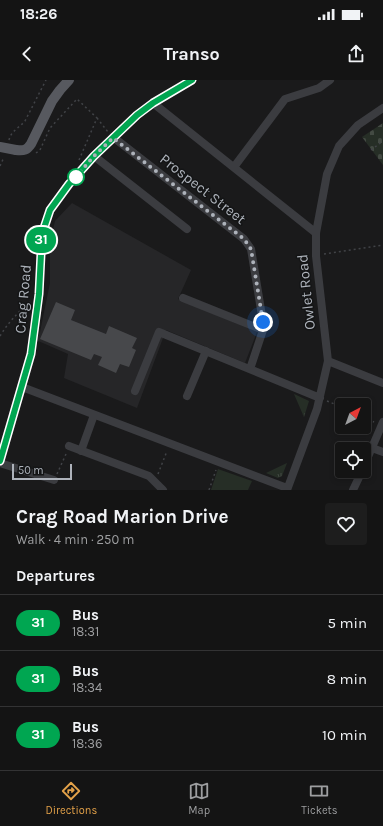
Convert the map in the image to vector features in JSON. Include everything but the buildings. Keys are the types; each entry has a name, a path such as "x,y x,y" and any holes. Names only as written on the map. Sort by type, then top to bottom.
{"main road":[{"path":"4,148 22,151 27,149 31,144 52,101 69,80"}],"street":[{"name":"Crag Road","path":"0,462 31,354 39,294 42,234 50,210 69,184 94,156 137,115 153,103 192,80"},
{"path":"234,167 285,98 319,88 330,80"},
{"path":"153,103 316,233"},
{"name":"Owlet Road","path":"287,489 317,409 328,361 316,256 316,233 327,174 339,146 358,125 383,108"},
{"name":"Prospect Street","path":"113,138 244,239 251,249 263,330 250,369"},
{"path":"94,156 187,229"},
{"path":"183,298 263,330"},
{"path":"135,391 159,332 320,398"},
{"path":"187,396 206,351"},
{"path":"328,361 383,383"},
{"path":"22,387 287,489"},
{"path":"81,450 94,415"},
{"path":"382,423 372,448 383,452"},
{"path":"70,446 149,476 163,490"},
{"path":"0,462 54,480"},
{"path":"353,490 359,478"}],"path":[{"path":"0,166 4,148 10,136 14,130 25,122 46,80"},
{"path":"27,149 37,153 40,150 50,128 77,99 97,118 113,138"},
{"path":"78,162 97,118"},
{"path":"372,150 383,141"},
{"path":"316,256 383,244"},
{"path":"0,336 20,310 39,294"},
{"path":"320,398 335,404"},
{"path":"371,419 382,423"},
{"path":"155,482 170,444"},
{"path":"54,480 70,446"},
{"path":"209,490 219,462"}],"shaded area":[{"path":"72,203 191,270 178,299 257,332 245,363 166,330 137,408 64,378 68,354 36,340 40,332 50,283 50,242 55,221"}],"green space":[{"path":"383,123 383,165 362,137"},
{"path":"294,394 309,401 304,417"},
{"path":"287,463 282,476 278,478 266,473"},
{"path":"218,469 252,481 248,490 211,490"}],"bus line":[{"name":"31","path":"0,461 31,354 39,294 42,234 50,210 69,184 94,156 137,115 153,103 192,80"}],"route":[{"path":"76,177 94,156 113,138 244,239 251,249 263,322"}]}
